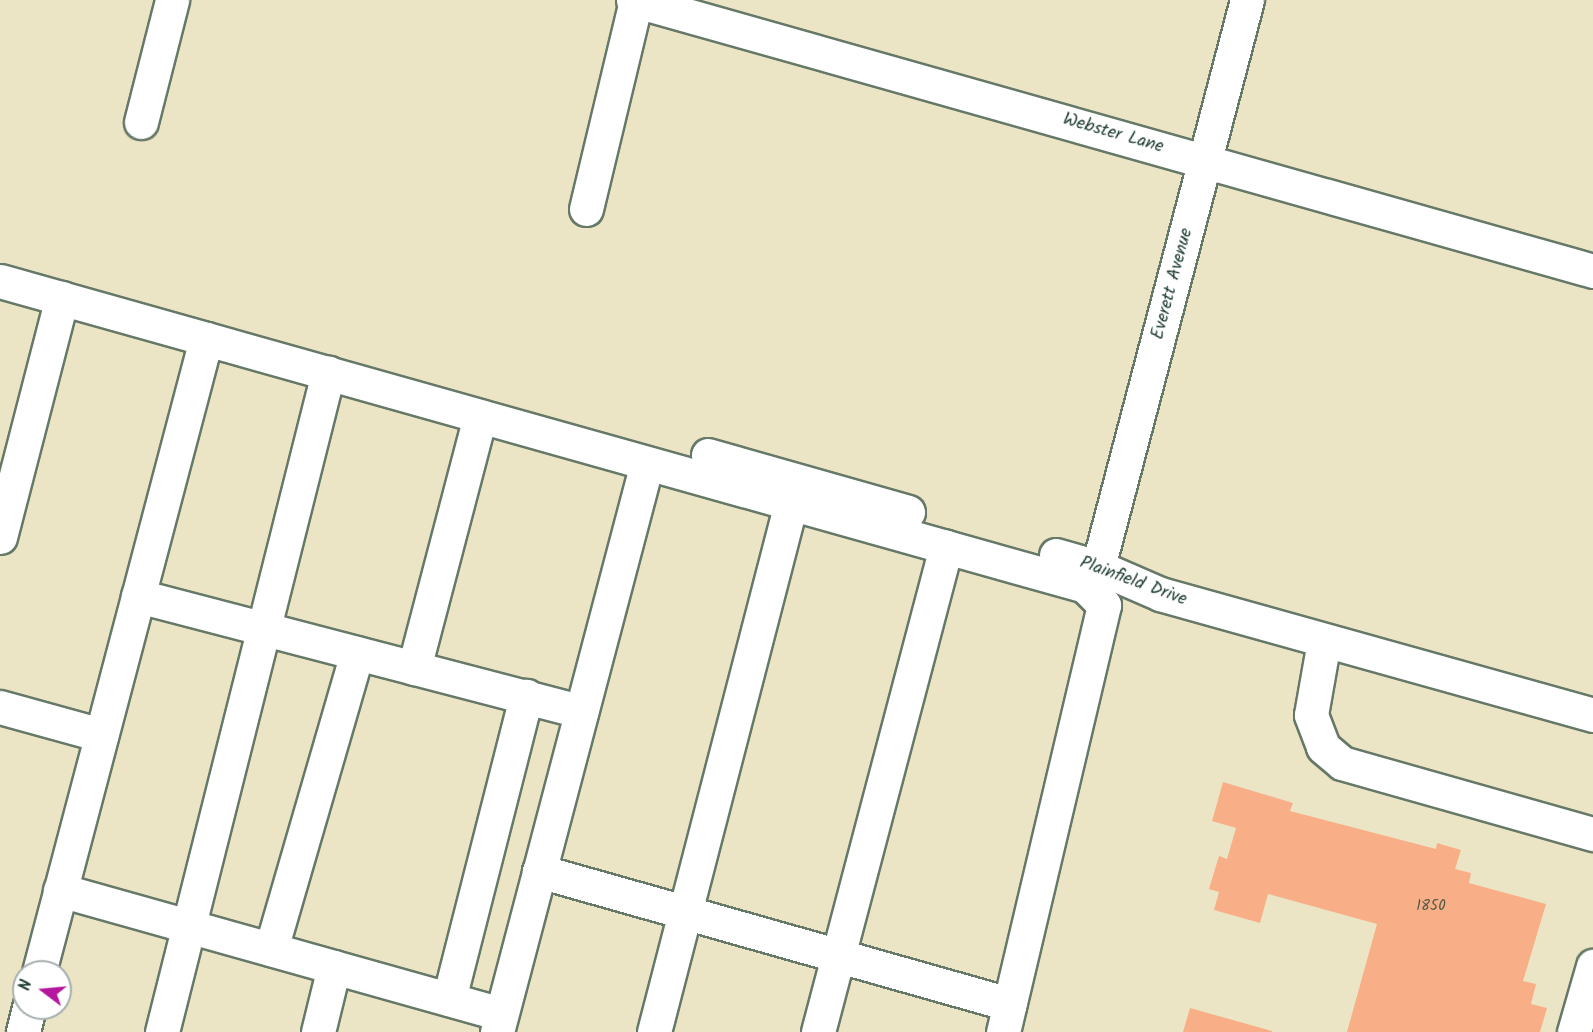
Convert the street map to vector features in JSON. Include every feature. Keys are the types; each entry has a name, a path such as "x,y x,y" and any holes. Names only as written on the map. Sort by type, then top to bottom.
{"street":[{"path":"141,122 172,0"},
{"path":"586,210 634,0"},
{"name":"Webster Lane","path":"634,0 1593,271"},
{"name":"Everett Avenue","path":"1098,567 1246,0"},
{"path":"0,281 1085,586 1104,605 1006,1018 838,956 539,871"},
{"path":"0,537 62,298"},
{"path":"42,960 206,339"},
{"path":"162,1032 328,373"},
{"path":"414,668 480,416"},
{"name":"Plainfield Drive","path":"708,455 1098,567 1160,594 1593,715"},
{"path":"60,890 449,999 499,1023 647,463"},
{"path":"654,1032 791,503"},
{"path":"818,1032 946,547"},
{"path":"138,596 581,711"},
{"path":"1324,641 1311,715 1323,747 1342,762 1593,834"},
{"path":"271,949 357,653"},
{"path":"449,999 526,696"},
{"path":"0,707 101,735"},
{"path":"1574,1032 1593,966"},
{"path":"318,1032 334,967"}],"building":[{"path":"1223,782 1293,803 1290,811 1436,849 1437,843 1461,850 1455,869 1471,873 1469,883 1546,904 1523,981 1536,984 1531,1004 1547,1008 1540,1032 1347,1032 1377,924 1268,894 1260,923 1214,910 1219,892 1209,889 1219,856 1227,859 1236,828 1212,821"},
{"path":"1190,1008 1272,1031 1272,1032 1183,1032"}]}
